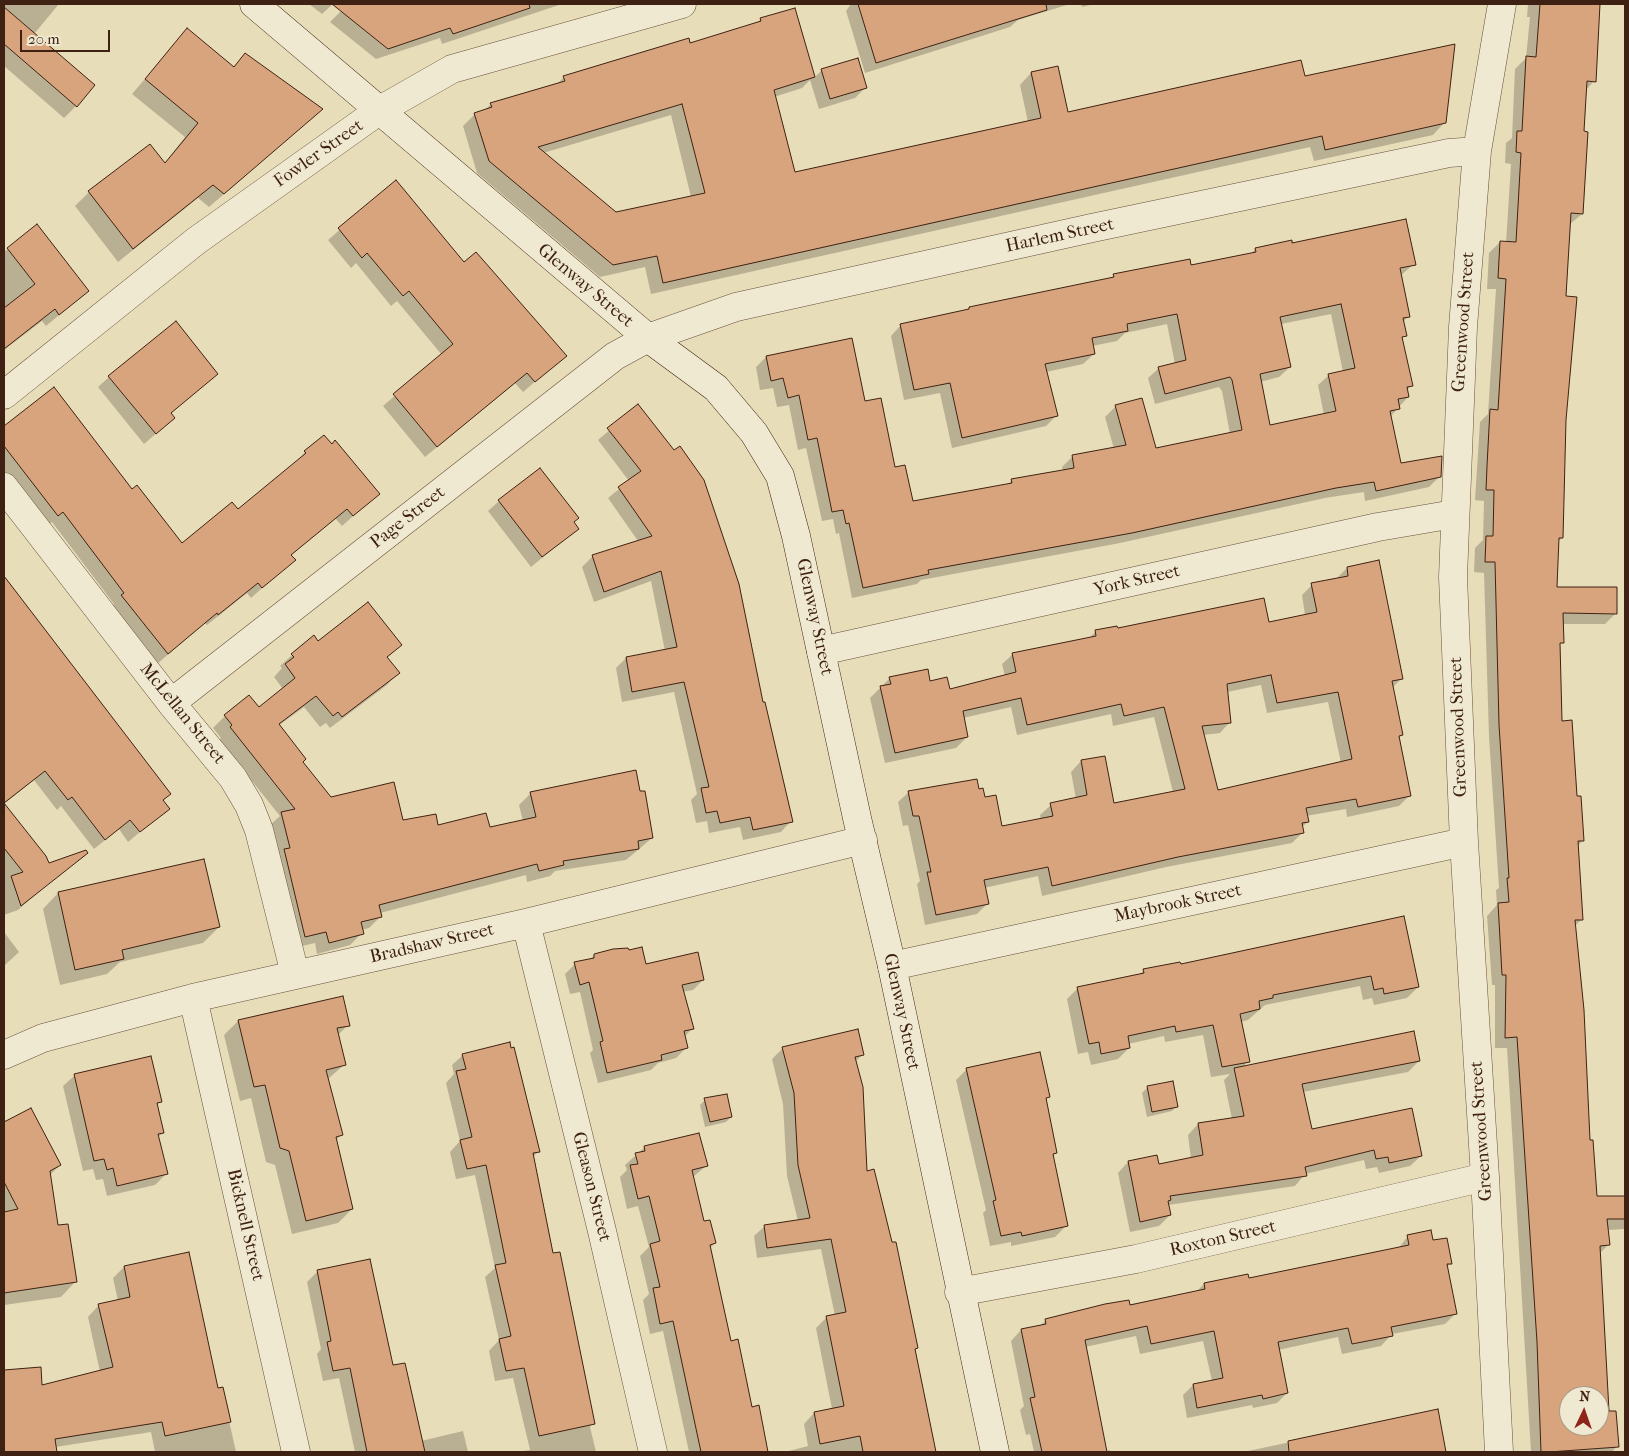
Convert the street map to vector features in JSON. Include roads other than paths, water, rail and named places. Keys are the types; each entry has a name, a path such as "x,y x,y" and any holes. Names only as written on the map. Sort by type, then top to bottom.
{"street":[{"name":"Glenway Street","path":"254,4 491,207 648,338 716,388 754,433 780,476 796,536 892,966 959,1292 995,1452"},
{"name":"Fowler Street","path":"4,395 196,241 380,110 452,69 682,4"},
{"name":"Greenwood Street","path":"1499,1452 1485,1177 1464,842 1453,577 1462,328 1477,151 1502,4"},
{"name":"Harlem Street","path":"648,338 736,307 1092,228 1449,153 1477,151"},
{"name":"Page Street","path":"171,703 615,356 648,338"},
{"name":"McLellan Street","path":"4,487 171,703 233,778 249,805 259,830 295,974"},
{"name":"York Street","path":"821,651 1378,527 1454,514"},
{"name":"Bradshaw Street","path":"4,1055 43,1038 193,998 526,923 863,840"},
{"name":"Maybrook Street","path":"892,966 1464,842"},
{"name":"Gleason Street","path":"526,923 602,1231 653,1452"},
{"name":"Bicknell Street","path":"193,998 296,1452"},
{"name":"Roxton Street","path":"959,1292 1136,1259 1485,1177"}]}
